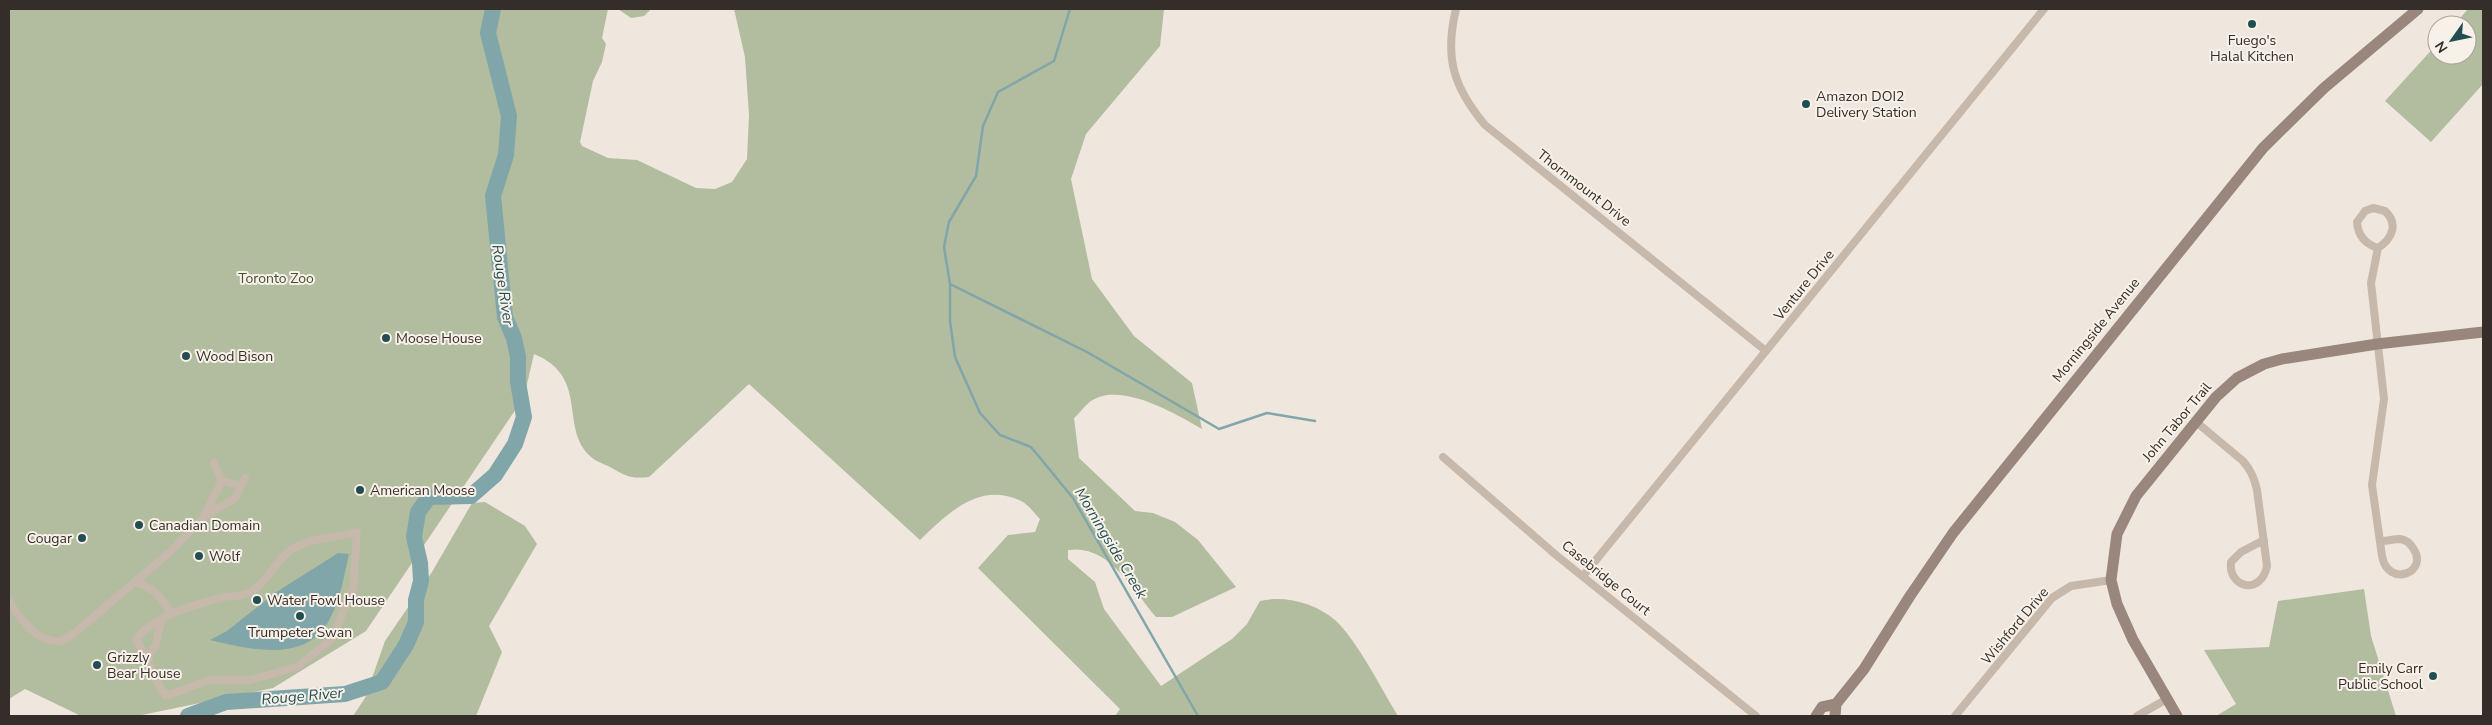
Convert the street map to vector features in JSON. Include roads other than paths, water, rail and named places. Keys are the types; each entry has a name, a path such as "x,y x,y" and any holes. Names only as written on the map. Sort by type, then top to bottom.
{"main road":[{"name":"Morningside Avenue","path":"1816,716 1822,707 1836,704 1864,669 1953,533 2264,148 2324,88 2418,9"},
{"name":"John Tabor Trail","path":"2177,716 2124,622 2110,580 2113,551 2123,518 2136,496 2195,421 2216,397 2237,378 2264,364 2282,359 2377,344 2483,332"},
{"path":"1835,716 1836,704"}],"street":[{"name":"Thornmount Drive","path":"1456,9 1451,28 1452,64 1467,103 1485,125 1766,351"},
{"name":"Venture Drive","path":"1583,576 2044,9"},
{"path":"2378,248 2369,245 2360,236 2357,229 2357,222 2365,211 2373,208 2385,211 2393,223 2392,232 2387,242 2378,248 2371,283 2384,399 2372,485 2383,560 2391,572 2403,575 2414,569 2417,564 2416,554 2408,542 2400,539 2381,541"},
{"path":"2195,421 2250,468 2257,490 2264,540 2267,566 2264,577 2255,585 2242,584 2234,577 2231,562 2237,555 2264,540"},
{"name":"Casebridge Court","path":"1443,457 1583,576 1756,716"},
{"path":"204,518 213,502 221,480 214,463"},
{"path":"9,602 14,611 38,634 48,640 61,641 77,631 171,552 204,518 235,498 245,478"},
{"path":"221,480 241,486"},
{"path":"357,532 353,588 332,639 297,667 250,680 209,680 166,696 151,672 148,656 143,652 136,639 142,632 170,614 224,598 250,593 266,578 276,562 294,548 315,539 335,538 357,532"},
{"name":"Wishford Drive","path":"1955,716 2052,598 2064,589 2079,583 2110,580"},
{"path":"134,583 142,583 147,587 168,608 170,614"},
{"path":"148,656 156,645 161,621"},
{"path":"2137,716 2167,699"}],"water":[{"path":"338,553 349,554 341,589 327,624 317,636 304,644 289,649 273,650 241,647 210,640 227,631 275,593"}],"waterway":[{"name":"Rouge River","path":"188,716 226,702 345,694 382,682 406,645 416,622 416,600 421,581 420,563 414,537 418,512 429,497 471,496 495,475 515,444 524,417 518,382 518,357 514,338 505,317 493,196 506,155 509,116 488,33 493,9"},
{"name":"Morningside Creek","path":"1070,9 1054,61 998,92 983,126 976,176 949,222 944,247 950,284 950,321 955,357 980,413 1000,435 1031,447 1073,498 1198,716"},
{"path":"950,284 1087,352 1219,429 1267,413 1315,421"}],"place":[{"name":"Fuego's Halal Kitchen","path":"2252,24"},
{"name":"Amazon DOI2 Delivery Station","path":"1806,104"},
{"name":"Moose House","path":"386,338"},
{"name":"Wood Bison","path":"186,356"},
{"name":"American Moose","path":"360,490"},
{"name":"Canadian Domain","path":"139,525"},
{"name":"Cougar","path":"82,538"},
{"name":"Wolf","path":"199,556"},
{"name":"Water Fowl House","path":"257,600"},
{"name":"Trumpeter Swan","path":"300,616"},
{"name":"Grizzly Bear House","path":"97,665"},
{"name":"Emily Carr Public School","path":"2433,676"}],"park label":[{"name":"Toronto Zoo","path":"276,278"}]}
